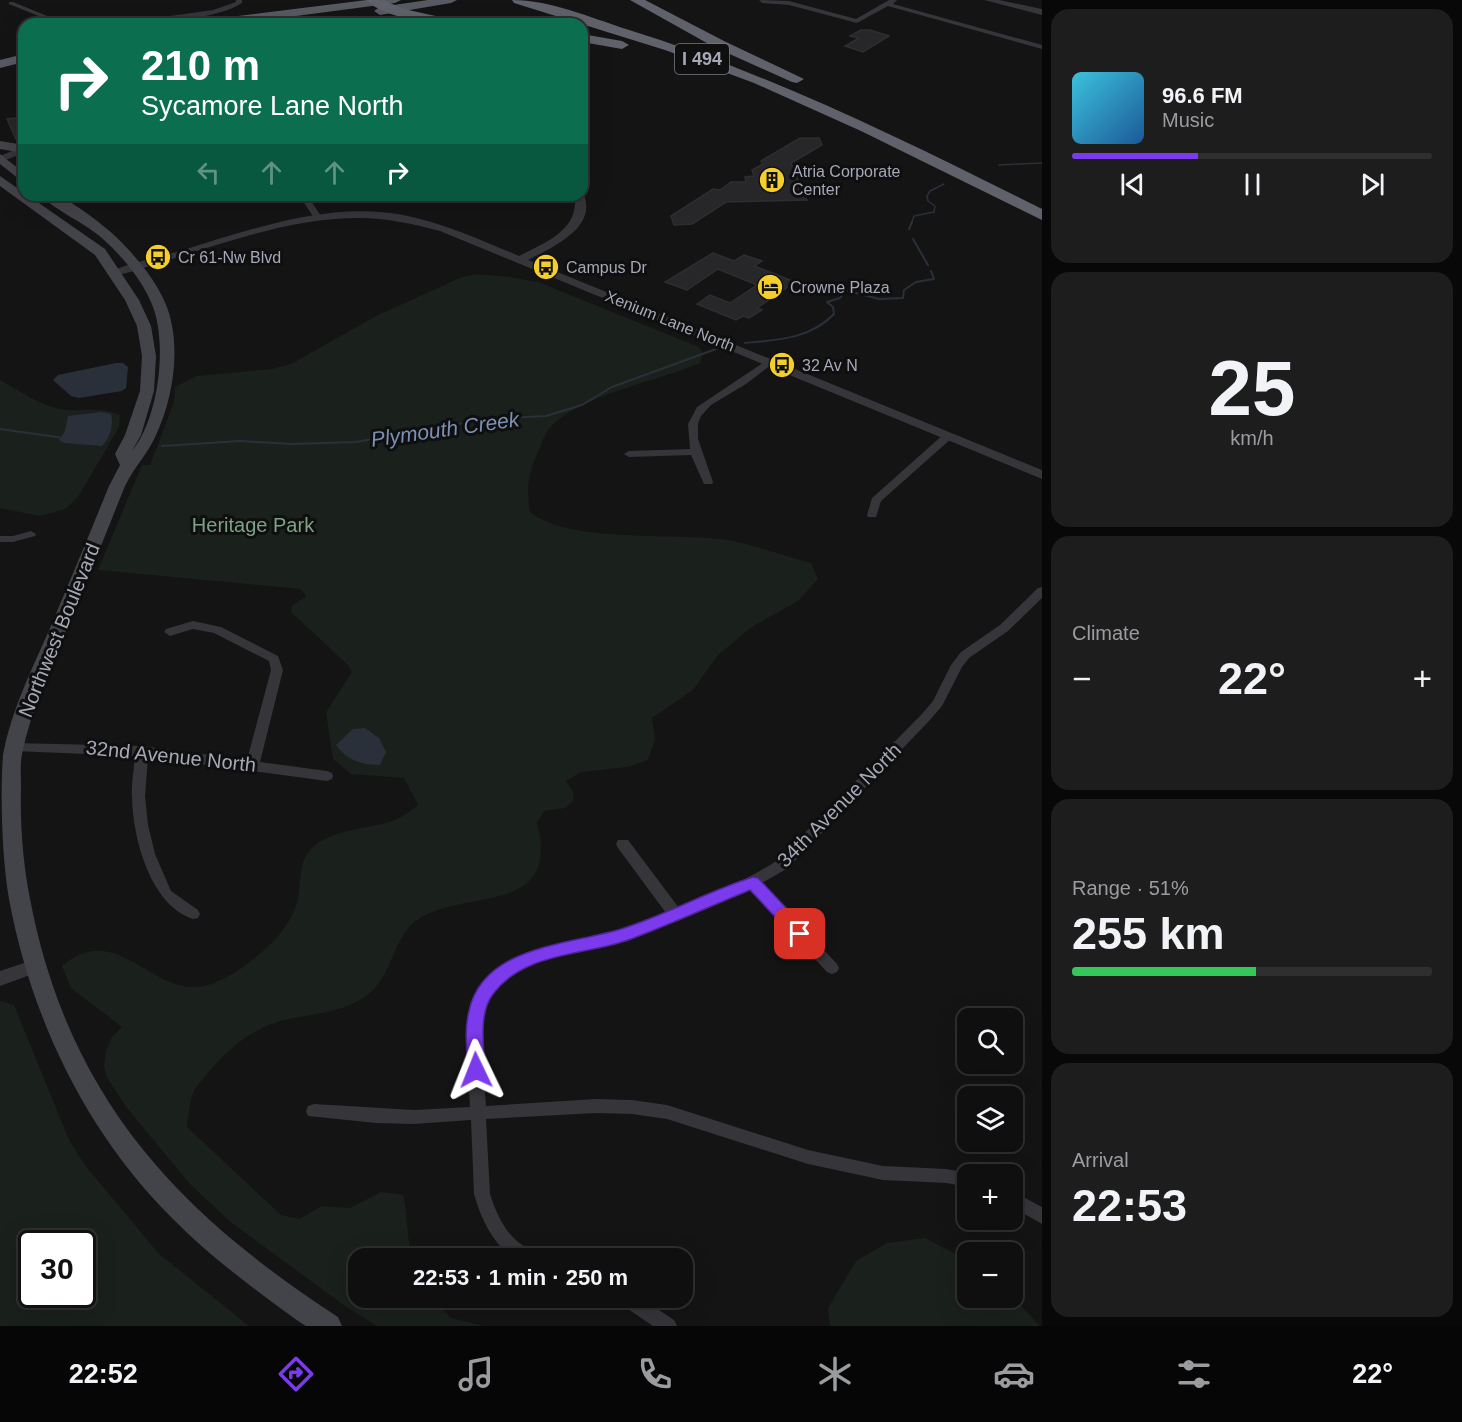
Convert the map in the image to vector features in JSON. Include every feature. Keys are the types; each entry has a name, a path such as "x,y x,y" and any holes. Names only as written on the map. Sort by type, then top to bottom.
{"highway":[{"path":"311,18 394,4 451,0"},
{"name":"I 494","path":"518,0 576,18"},
{"name":"I 494","path":"546,0 712,52 837,102 1042,202"},
{"path":"636,0 719,44 818,89 837,102"},
{"path":"250,18 374,1 394,4 427,18"},
{"name":"I 494","path":"588,22 666,46 749,76 881,134 1042,215"},
{"path":"588,41 632,47 685,59 742,77 881,134"}],"main road":[{"path":"0,145 18,148"},
{"path":"0,159 18,175"},
{"name":"Northwest Boulevard","path":"0,180 18,193"},
{"name":"Northwest Boulevard","path":"29,201 100,252 132,300 144,326 149,356 147,391 133,435 123,454 128,465"},
{"name":"Northwest Boulevard","path":"56,201 107,234 136,268 161,309 166,358 160,408 141,452 128,465 31,694 14,747 4,849 9,896 27,969 58,1044 87,1095 123,1145 163,1193 219,1244 329,1326"}],"street":[{"path":"20,0 9,4 48,18"},
{"path":"762,1 789,3 857,21 895,0"},
{"path":"988,0 1028,8"},
{"path":"1006,0 1042,12"},
{"path":"170,18 214,12 240,1"},
{"path":"886,4 1042,47"},
{"path":"0,159 18,152"},
{"path":"0,159 18,156"},
{"path":"307,201 316,216"},
{"path":"520,260 566,233 574,225 581,208 580,201"},
{"name":"Xenium Lane North","path":"115,273 316,216 370,214 409,218 444,229 1042,475"},
{"path":"708,482 691,432 693,421 708,402 738,385 769,362"},
{"path":"872,515 876,500 948,436"},
{"path":"630,454 696,452"},
{"path":"0,539 13,539 31,534"},
{"name":"34th Avenue North","path":"513,1248 500,1236 487,1216 482,1194 474,1027 485,991 499,976 517,964 537,956 625,935 753,883 783,864 926,718 938,703 957,665 965,655 1004,628 1042,591"},
{"path":"170,632 193,626 217,630 274,659 277,670 253,764"},
{"name":"32nd Avenue North","path":"14,747 90,747 142,751 253,764 327,776"},
{"path":"142,751 138,796 141,825 148,854 166,894 193,914"},
{"path":"623,844 676,915"},
{"path":"753,883 832,968"},
{"path":"0,979 27,969"},
{"path":"314,1111 376,1116 632,1107 667,1112 808,1157 883,1173 957,1178"},
{"path":"1023,1205 1042,1216"},
{"path":"640,1308 668,1326"}],"green space":[{"name":"Heritage Park","path":"477,274 538,282 699,347 703,354 700,363 598,398 562,417 547,431 537,454 528,489 530,512 548,522 570,529 596,533 705,538 738,542 811,563 818,579 798,601 753,626 718,655 693,690 652,718 655,740 648,760 627,767 581,772 566,781 574,793 573,801 565,808 544,811 537,823 541,852 536,873 523,886 506,894 440,909 420,918 404,934 379,984 362,999 332,1011 277,1022 254,1032 234,1046 195,1089 191,1099 187,1127 281,1215 299,1219 322,1206 350,1208 381,1192 403,1195 410,1248 348,1248 348,1308 232,1223 191,1185 127,1108 106,1076 104,1066 106,1051 112,1037 122,1027 71,988 62,966 83,953 102,951 120,956 174,983 193,987 214,983 251,961 275,940 284,928 297,903 303,862 310,850 318,843 339,833 395,820 418,805 404,778 351,774 333,759 326,712 352,672 349,666 291,612 292,606 306,596 301,589 98,570 142,465 150,465 174,402 175,387 197,376 272,369 293,363 376,316 462,277"},
{"path":"0,380 52,407 68,410 104,410 120,415 119,427 78,497 65,509 40,516 0,508"},
{"path":"0,1001 14,1005 69,1140 87,1168 159,1254 249,1326 0,1326"},
{"path":"925,1238 957,1255 957,1308 1023,1308 1040,1326 830,1326 828,1308 856,1261 887,1243"},
{"path":"348,1308 442,1308 451,1318 483,1326 377,1326"}],"shaded area":[{"path":"123,363 128,367 126,388 122,391 79,398 71,396 53,380 58,375"},
{"path":"101,412 111,414 112,423 109,435 102,446 64,443 59,440 65,431 68,416"},
{"path":"365,728 379,738 386,752 380,765 356,761 345,755 336,745 353,729"}],"building":[{"path":"861,30 870,30 889,36 863,52 845,46 859,38 850,36"},
{"path":"18,118 18,140 16,139 7,119"},
{"name":"Atria Corporate Center","path":"800,138 819,138 822,145 791,163 807,200 726,202 692,224 674,225 671,216 713,189 720,190 731,182 746,182 745,177 754,176 752,170 763,164 761,161"},
{"name":"Crowne Plaza","path":"713,253 734,261 744,255 762,261 754,266 795,282 757,308 762,310 749,318 743,316 736,320 697,304 710,295 730,303 757,285 718,269 687,290 665,282"}],"waterway":[{"name":"Plymouth Creek","path":"999,165 1042,163"},
{"name":"Plymouth Creek","path":"911,224 914,216 934,212 935,206 928,201 927,196 930,191 944,184"},
{"name":"Plymouth Creek","path":"909,229 912,222"},
{"name":"Plymouth Creek","path":"913,239 928,265"},
{"name":"Plymouth Creek","path":"745,343 793,337 815,329 834,314 833,307 827,302 840,298 845,290 879,299 903,298 904,290 916,282 934,279 931,271"},
{"name":"Plymouth Creek","path":"162,446 240,441 291,444 356,442 487,419 546,416 582,405 612,387 716,349"},
{"name":"Plymouth Creek","path":"0,429 64,438"}],"place":[{"name":"Atria Corporate Center","path":"772,180"},
{"name":"Cr 61-Nw Blvd","path":"158,257"},
{"name":"Campus Dr","path":"546,267"},
{"name":"Crowne Plaza","path":"770,287"},
{"name":"32 Av N","path":"782,365"}],"route":[{"path":"476,1070 474,1027 478,1008 485,991 499,976 517,964 537,956 625,935 753,883 800,934"}]}
